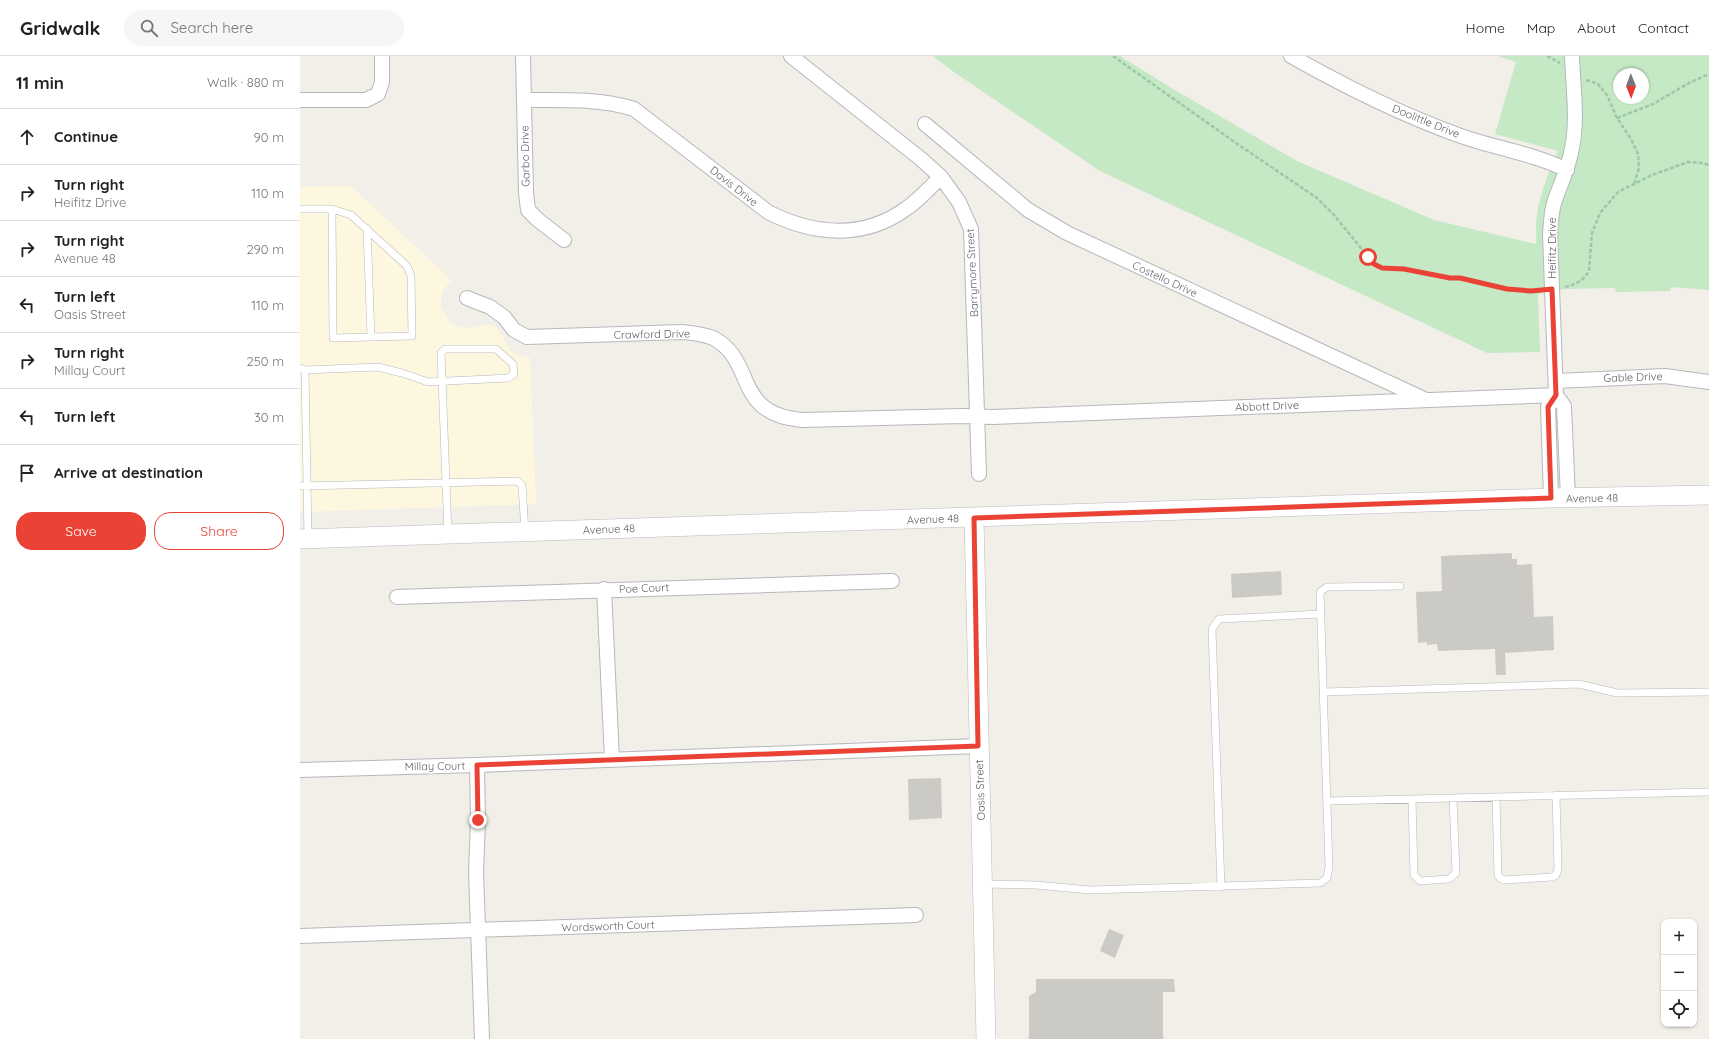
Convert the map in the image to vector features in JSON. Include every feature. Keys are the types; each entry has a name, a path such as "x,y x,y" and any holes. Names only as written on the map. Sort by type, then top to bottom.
{"main road":[{"name":"Avenue 48","path":"304,539 1559,498 1709,495"},
{"name":"Oasis Street","path":"974,518 978,746 983,884 986,1039"}],"street":[{"path":"300,100 366,100 378,94 382,82 382,56"},
{"name":"Garbo Drive","path":"523,56 526,193 528,210 538,220 564,240"},
{"name":"Barrymore Street","path":"791,56 921,158 941,177 959,202 971,229 979,474"},
{"name":"Doolittle Drive","path":"1291,56 1354,90 1441,129 1548,160 1567,170"},
{"name":"Heifitz Drive","path":"1559,498 1557,442 1548,407 1556,395 1551,217 1554,202 1567,170 1573,147 1574,124 1572,56"},
{"name":"Davis Drive","path":"524,100 590,100 616,103 634,109 768,212 783,220 803,227 825,231 848,231 884,221 911,206 941,177"},
{"name":"Costello Drive","path":"925,124 1028,210 1067,233 1426,400"},
{"name":"Crawford Drive","path":"467,298 490,307 504,317 514,330 527,337 683,332 699,333 713,338 726,348 736,361 755,399 774,415 786,419 978,417"},
{"name":"Gable Drive","path":"1556,381 1665,376 1709,382"},
{"name":"Abbott Drive","path":"978,417 1556,395"},
{"name":"Poe Court","path":"397,597 892,580"},
{"path":"604,589 612,760"},
{"name":"Millay Court","path":"300,770 477,765 978,746"},
{"path":"477,765 477,931 482,1039"},
{"name":"Wordsworth Court","path":"300,936 916,915"}],"lane":[{"path":"300,209 332,209 351,215 407,266 411,276 412,336 333,338 332,209"},
{"path":"367,229 371,337"},
{"path":"304,539 302,369 378,367 428,382 442,381 508,378 514,374 513,364 496,349 445,349 441,353 442,381 448,534"},
{"path":"304,486 446,482 517,482 522,485 525,532"},
{"path":"983,884 1036,885 1090,890 1221,887 1320,883 1323,881 1327,878 1329,867 1320,592 1327,587 1400,586"},
{"path":"1221,887 1212,629 1214,624 1219,619 1321,614"},
{"path":"1324,692 1579,684 1617,693 1709,692"},
{"path":"1328,801 1709,792"},
{"path":"1496,797 1498,875 1504,880 1552,877 1556,875 1558,869 1556,795"},
{"path":"1412,799 1414,875 1420,881 1449,880 1456,873 1453,798"}],"path":[{"path":"1113,56 1316,198 1334,215 1374,264 1382,268 1404,269 1450,278 1460,278 1507,289 1531,291 1552,289 1575,284 1586,276 1589,271 1592,233 1600,214 1618,192 1652,175 1688,162 1709,165"},
{"path":"1573,72 1586,80 1598,84 1607,95 1617,118 1631,139 1638,154 1639,168 1634,185"},
{"path":"1617,118 1654,104 1689,83 1709,74"}],"shaded area":[{"path":"351,186 451,280 442,292 441,299 441,307 450,322 456,326 466,328 490,324 497,328 511,351 520,356 530,358 536,504 300,512 300,187"}],"green space":[{"path":"933,56 1120,56 1173,89 1297,161 1434,220 1536,244 1538,206 1558,151 1495,134 1516,62 1498,56 1709,56 1709,290 1671,287 1670,291 1616,292 1615,288 1565,289 1538,294 1540,352 1487,353 1100,171 954,72"}],"building":[{"path":"1512,553 1512,559 1517,559 1517,565 1532,564 1534,617 1553,616 1554,650 1505,653 1506,675 1496,675 1495,649 1438,651 1437,644 1427,645 1427,642 1418,643 1416,592 1442,591 1441,556"},
{"path":"1281,571 1282,595 1232,598 1231,574"},
{"path":"941,778 942,818 909,820 908,779"},
{"path":"1109,929 1124,935 1115,958 1100,951"},
{"path":"1036,979 1174,979 1175,992 1163,992 1163,1039 1029,1039 1029,996 1036,992"}],"route":[{"path":"478,820 477,765 978,746 974,518 1551,498 1548,407 1556,395 1552,289 1520,291 1460,278 1423,274 1404,269 1382,268 1374,264 1368,257"}]}
